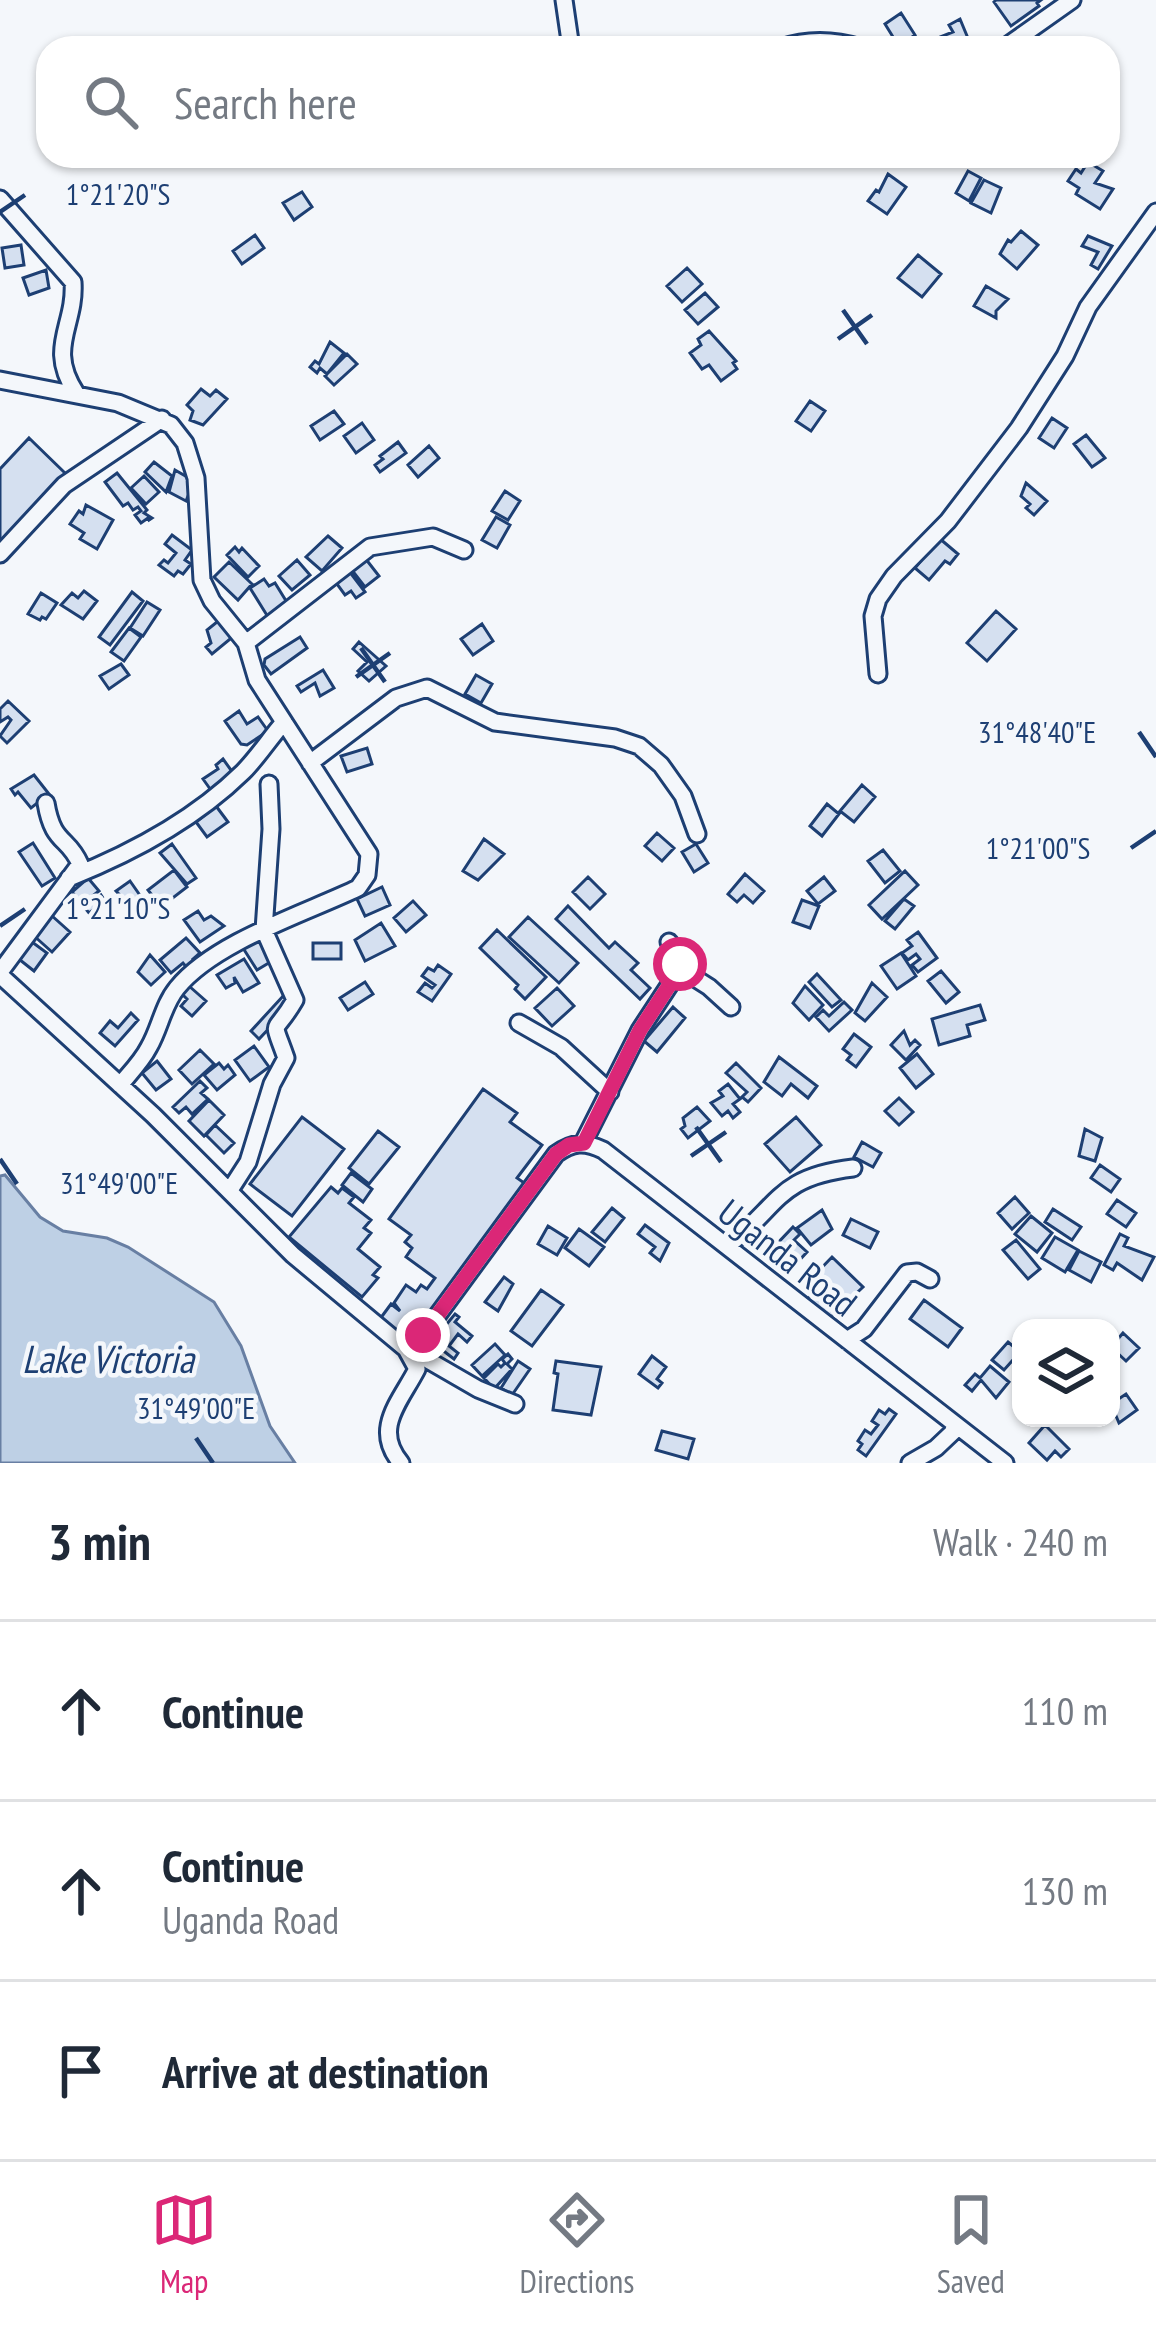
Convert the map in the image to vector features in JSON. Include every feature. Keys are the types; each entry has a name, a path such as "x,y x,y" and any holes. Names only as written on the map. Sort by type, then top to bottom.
{"street":[{"path":"564,0 569,36"},
{"path":"1021,36 1072,0"},
{"path":"0,199 73,281 61,356 76,393"},
{"path":"878,674 872,616 878,598 948,521 1019,428 1065,356 1088,308 1156,212"},
{"path":"0,380 76,393 162,419 185,443 193,461 202,580 212,601 246,643 257,680 369,854 368,874 358,888 264,930 199,966 164,1010 150,1047 120,1084"},
{"path":"0,554 64,485 162,419"},
{"path":"246,643 370,548 433,537 464,550"},
{"path":"310,763 396,698 427,688 495,722 615,738 639,746 661,765 683,796 697,834"},
{"path":"69,878 137,848 182,820 246,769 284,722"},
{"path":"230,1190 248,1162 272,1084 286,1058 275,1036 275,1024 295,1000 264,930 269,784"},
{"path":"46,802 54,834 80,858 77,870 0,974 120,1084 293,1255 413,1355 515,1404"},
{"path":"413,1355 556,1154 569,1145 584,1143 640,1030 679,968 679,956 669,942"},
{"path":"679,968 731,1007"},
{"path":"519,1023 549,1037 610,1092"},
{"name":"Uganda Road","path":"584,1143 602,1150 1005,1463"},
{"path":"727,1246 786,1190 808,1177 853,1168"},
{"path":"847,1340 863,1329 908,1273 930,1279"},
{"path":"401,1463 388,1445 386,1428 417,1369 413,1355"},
{"path":"910,1463 946,1440 955,1430 952,1422"}],"water":[{"name":"Lake Victoria","path":"5,1175 40,1217 63,1231 107,1238 128,1247 214,1302 241,1346 270,1426 295,1463 0,1463 0,1176"}],"building":[{"path":"996,0 1041,0 1011,26"},
{"path":"901,13 915,35 892,36 885,24"},
{"path":"960,19 967,36 943,36 953,32 949,25"},
{"path":"1084,168 1098,168 1103,171 1095,183 1113,189 1100,209 1076,194 1079,188 1068,181 1076,169 1081,173"},
{"path":"968,171 981,178 969,201 956,193"},
{"path":"888,174 906,187 887,214 868,201"},
{"path":"984,180 1001,188 991,213 971,203"},
{"path":"302,192 312,207 294,220 283,203"},
{"path":"1021,231 1038,245 1017,269 1000,254"},
{"path":"255,235 264,248 242,264 233,251"},
{"path":"1088,236 1112,246 1098,269 1091,265 1098,252 1082,246"},
{"path":"21,245 24,265 5,268 2,248"},
{"path":"918,255 941,274 922,297 898,278"},
{"path":"687,268 702,284 682,302 667,286"},
{"path":"46,270 49,288 29,295 23,278"},
{"path":"986,286 1008,299 996,311 996,318 974,306"},
{"path":"705,293 718,307 698,324 685,310"},
{"path":"709,331 736,361 737,369 721,381 709,365 702,369 690,353"},
{"path":"330,342 344,353 327,374 320,368 317,373 310,367 315,361 319,364"},
{"path":"347,354 357,364 334,385 325,376"},
{"path":"201,389 210,396 216,390 227,399 203,425 190,420 193,411 187,405"},
{"path":"810,401 825,411 811,431 796,421"},
{"path":"334,411 344,424 320,440 311,426"},
{"path":"1052,418 1067,428 1054,448 1039,438"},
{"path":"362,423 374,440 356,453 344,436"},
{"path":"1086,435 1105,458 1092,467 1074,444"},
{"path":"29,438 66,474 0,544 0,469"},
{"path":"398,442 406,453 380,472 375,465 383,459 380,456"},
{"path":"429,446 439,458 418,477 408,465"},
{"path":"154,462 172,476 166,492 145,472"},
{"path":"175,470 194,481 186,501 169,492"},
{"path":"117,473 152,518 141,523 135,515 141,511 138,507 123,506 105,482"},
{"path":"144,476 159,492 146,504 131,488"},
{"path":"1026,483 1047,501 1034,515 1021,496"},
{"path":"505,491 520,501 508,520 492,511"},
{"path":"86,505 113,520 97,549 80,539 84,533 70,524"},
{"path":"496,517 510,525 497,548 482,540"},
{"path":"172,535 192,550 185,560 191,564 174,576 159,565 176,553 165,544"},
{"path":"328,536 342,548 322,571 306,557"},
{"path":"939,538 958,554 929,580 915,568"},
{"path":"235,547 259,566 248,577 227,555"},
{"path":"365,558 379,576 365,587 351,569"},
{"path":"297,560 310,575 292,590 279,576"},
{"path":"229,562 252,584 238,600 214,577"},
{"path":"349,571 365,592 356,598 351,591 345,595 334,580"},
{"path":"264,579 269,586 275,583 288,604 268,617 250,588"},
{"path":"84,591 97,601 83,619 61,605 72,593 78,598"},
{"path":"132,592 143,601 110,645 99,637"},
{"path":"41,593 57,603 40,620 28,614"},
{"path":"147,602 160,610 143,636 130,628"},
{"path":"996,611 1016,629 987,661 967,643"},
{"path":"222,618 235,635 212,654 206,647 211,643 207,630"},
{"path":"482,624 493,641 473,655 461,639"},
{"path":"129,628 141,637 124,661 111,652"},
{"path":"300,637 307,648 271,674 265,659"},
{"path":"359,642 386,666 369,681 358,671 367,662 353,649"},
{"path":"121,664 129,675 109,689 100,676"},
{"path":"323,670 334,688 320,696 315,683 301,692 297,686"},
{"path":"476,675 492,684 481,703 465,694"},
{"path":"8,701 29,721 7,743 0,736 11,720 0,722 0,709"},
{"path":"239,711 247,724 258,717 268,731 241,744 225,721"},
{"path":"367,748 372,764 347,772 341,756"},
{"path":"223,759 236,777 213,793 203,779"},
{"path":"34,775 49,794 31,808 11,789"},
{"path":"862,785 875,797 854,822 840,811"},
{"path":"827,804 839,814 822,836 810,826"},
{"path":"216,806 228,822 207,837 196,822"},
{"path":"657,833 674,848 662,861 645,846"},
{"path":"484,839 504,854 478,880 463,871"},
{"path":"33,843 55,878 42,886 19,852"},
{"path":"172,844 196,878 187,884 160,853"},
{"path":"696,844 708,863 694,872 682,852"},
{"path":"883,850 900,871 885,883 868,861"},
{"path":"174,870 187,887 161,907 148,890"},
{"path":"905,871 918,885 882,919 869,905"},
{"path":"745,874 764,891 753,903 744,895 737,902 728,894"},
{"path":"588,877 605,894 590,909 573,892"},
{"path":"824,877 835,891 818,904 807,891"},
{"path":"88,878 99,891 91,897 94,901 101,895 105,901 89,913 72,892"},
{"path":"130,881 146,904 136,912 116,891"},
{"path":"382,887 390,905 365,916 357,899"},
{"path":"904,899 914,906 895,929 885,921"},
{"path":"802,900 819,906 810,928 793,922"},
{"path":"413,901 426,915 406,932 394,918"},
{"path":"568,906 609,948 615,942 638,963 631,970 650,988 640,999 556,919"},
{"path":"198,911 204,920 211,916 224,926 200,942 184,920"},
{"path":"51,915 70,932 52,952 33,935"},
{"path":"528,917 578,963 559,983 509,937"},
{"path":"381,923 395,946 365,961 355,940"},
{"path":"497,930 546,977 525,999 515,989 518,985 480,948"},
{"path":"918,932 937,958 918,972 912,965 920,959 916,954 908,960 902,953 912,946 907,940"},
{"path":"186,938 200,953 193,959 197,963 189,970 183,963 171,973 160,960"},
{"path":"28,939 47,953 34,971 15,956"},
{"path":"258,939 272,961 257,970 243,948"},
{"path":"313,943 341,943 341,959 313,959"},
{"path":"901,953 916,976 897,989 881,966"},
{"path":"150,955 165,972 151,985 138,972"},
{"path":"244,959 259,983 243,992 234,977 235,983 226,988 217,975"},
{"path":"438,965 451,974 432,1001 418,992 425,983 435,985 422,976"},
{"path":"941,971 959,992 946,1003 928,981"},
{"path":"817,974 841,1000 832,1007 809,982"},
{"path":"365,982 373,994 348,1010 340,998"},
{"path":"872,983 887,997 865,1021 855,1013"},
{"path":"189,986 206,1001 192,1016 181,1006"},
{"path":"805,986 823,1005 809,1020 793,1003"},
{"path":"557,988 574,1006 552,1026 535,1008"},
{"path":"284,995 293,1003 259,1039 251,1031"},
{"path":"844,1002 852,1010 829,1031 816,1017 823,1010 829,1016"},
{"path":"980,1005 985,1020 967,1025 970,1036 939,1045 932,1019"},
{"path":"673,1007 685,1018 657,1052 644,1041"},
{"path":"131,1013 138,1020 115,1046 100,1033 110,1021 118,1028"},
{"path":"904,1031 910,1045 915,1040 920,1045 906,1060 891,1045"},
{"path":"854,1034 871,1047 856,1067 843,1049"},
{"path":"254,1046 269,1067 250,1081 235,1060"},
{"path":"200,1050 214,1064 192,1084 179,1070"},
{"path":"917,1054 933,1074 916,1088 900,1068"},
{"path":"779,1057 817,1086 808,1098 791,1084 782,1096 764,1082"},
{"path":"157,1061 171,1079 156,1090 142,1073"},
{"path":"219,1063 224,1069 228,1065 235,1075 217,1090 204,1075"},
{"path":"736,1063 761,1088 748,1102 742,1097 747,1092 726,1073"},
{"path":"200,1081 207,1088 201,1093 208,1099 192,1114 186,1107 179,1113 173,1107"},
{"path":"728,1084 740,1099 733,1104 740,1112 733,1118 728,1111 722,1116 711,1103 723,1096 719,1091"},
{"path":"483,1089 517,1113 510,1122 542,1145 517,1178 530,1187 429,1325 416,1315 411,1323 421,1330 409,1347 377,1323 391,1304 400,1311 394,1303 406,1285 416,1292 421,1285 427,1289 435,1278 406,1257 412,1248 405,1242 411,1235 389,1219"},
{"path":"899,1098 913,1112 899,1125 885,1111"},
{"path":"209,1100 224,1115 204,1136 189,1121"},
{"path":"697,1107 710,1121 688,1138 681,1129 683,1118"},
{"path":"302,1117 344,1149 292,1216 250,1184"},
{"path":"796,1117 821,1145 790,1172 765,1144"},
{"path":"215,1125 234,1143 224,1153 206,1135"},
{"path":"1085,1129 1102,1138 1095,1161 1079,1156"},
{"path":"378,1131 399,1147 369,1184 349,1168"},
{"path":"862,1142 881,1153 873,1167 854,1157"},
{"path":"1100,1165 1120,1179 1111,1192 1091,1178"},
{"path":"351,1173 372,1189 363,1202 342,1185"},
{"path":"331,1187 354,1197 349,1203 371,1220 364,1228 371,1233 358,1249 380,1267 373,1275 378,1278 362,1297 289,1237"},
{"path":"1015,1197 1029,1213 1012,1229 998,1213"},
{"path":"1117,1200 1136,1213 1126,1227 1107,1214"},
{"path":"612,1208 624,1218 605,1242 592,1232"},
{"path":"1053,1209 1081,1227 1072,1240 1045,1222"},
{"path":"822,1210 832,1229 811,1245 797,1228"},
{"path":"1031,1216 1052,1233 1037,1252 1015,1234"},
{"path":"851,1219 878,1232 870,1248 843,1235"},
{"path":"645,1225 669,1243 660,1261 650,1253 655,1247 638,1234"},
{"path":"548,1226 567,1238 557,1255 538,1244"},
{"path":"793,1227 800,1234 794,1240 807,1252 793,1267 773,1248"},
{"path":"579,1229 604,1247 589,1266 565,1248"},
{"path":"1120,1234 1128,1238 1124,1246 1154,1257 1142,1280 1117,1263 1113,1270 1104,1265"},
{"path":"1055,1237 1078,1250 1065,1272 1042,1258"},
{"path":"1016,1240 1040,1269 1028,1279 1003,1250"},
{"path":"1079,1251 1101,1262 1091,1282 1069,1270"},
{"path":"832,1257 863,1287 829,1319 808,1299 815,1291 807,1283"},
{"path":"504,1277 513,1284 498,1311 485,1302"},
{"path":"541,1290 563,1305 532,1346 511,1331"},
{"path":"924,1300 962,1328 948,1347 910,1319"},
{"path":"455,1314 459,1317 455,1322 472,1336 467,1342 458,1334 449,1346 458,1353 454,1359 432,1342"},
{"path":"1123,1333 1139,1348 1126,1361 1120,1355"},
{"path":"1008,1342 1012,1345 1012,1361 1004,1370 992,1360"},
{"path":"495,1344 505,1355 482,1376 472,1365"},
{"path":"508,1354 512,1369 494,1389 484,1378 505,1363 502,1359"},
{"path":"652,1356 666,1367 657,1379 662,1383 658,1388 639,1374"},
{"path":"518,1361 530,1369 512,1395 501,1388"},
{"path":"556,1361 601,1367 591,1415 553,1410"},
{"path":"990,1366 1009,1382 996,1398 981,1380 972,1391 965,1385"},
{"path":"1126,1394 1137,1410 1120,1422 1120,1398"},
{"path":"889,1409 896,1414 866,1456 858,1450 862,1444 858,1441 865,1430 871,1434 878,1425 872,1421 879,1410 885,1414"},
{"path":"1047,1427 1069,1449 1061,1457 1055,1451 1047,1460 1029,1443"},
{"path":"662,1431 694,1439 688,1459 656,1450"}],"route":[{"path":"423,1335 556,1154 569,1145 584,1143 640,1030 680,964"}]}
